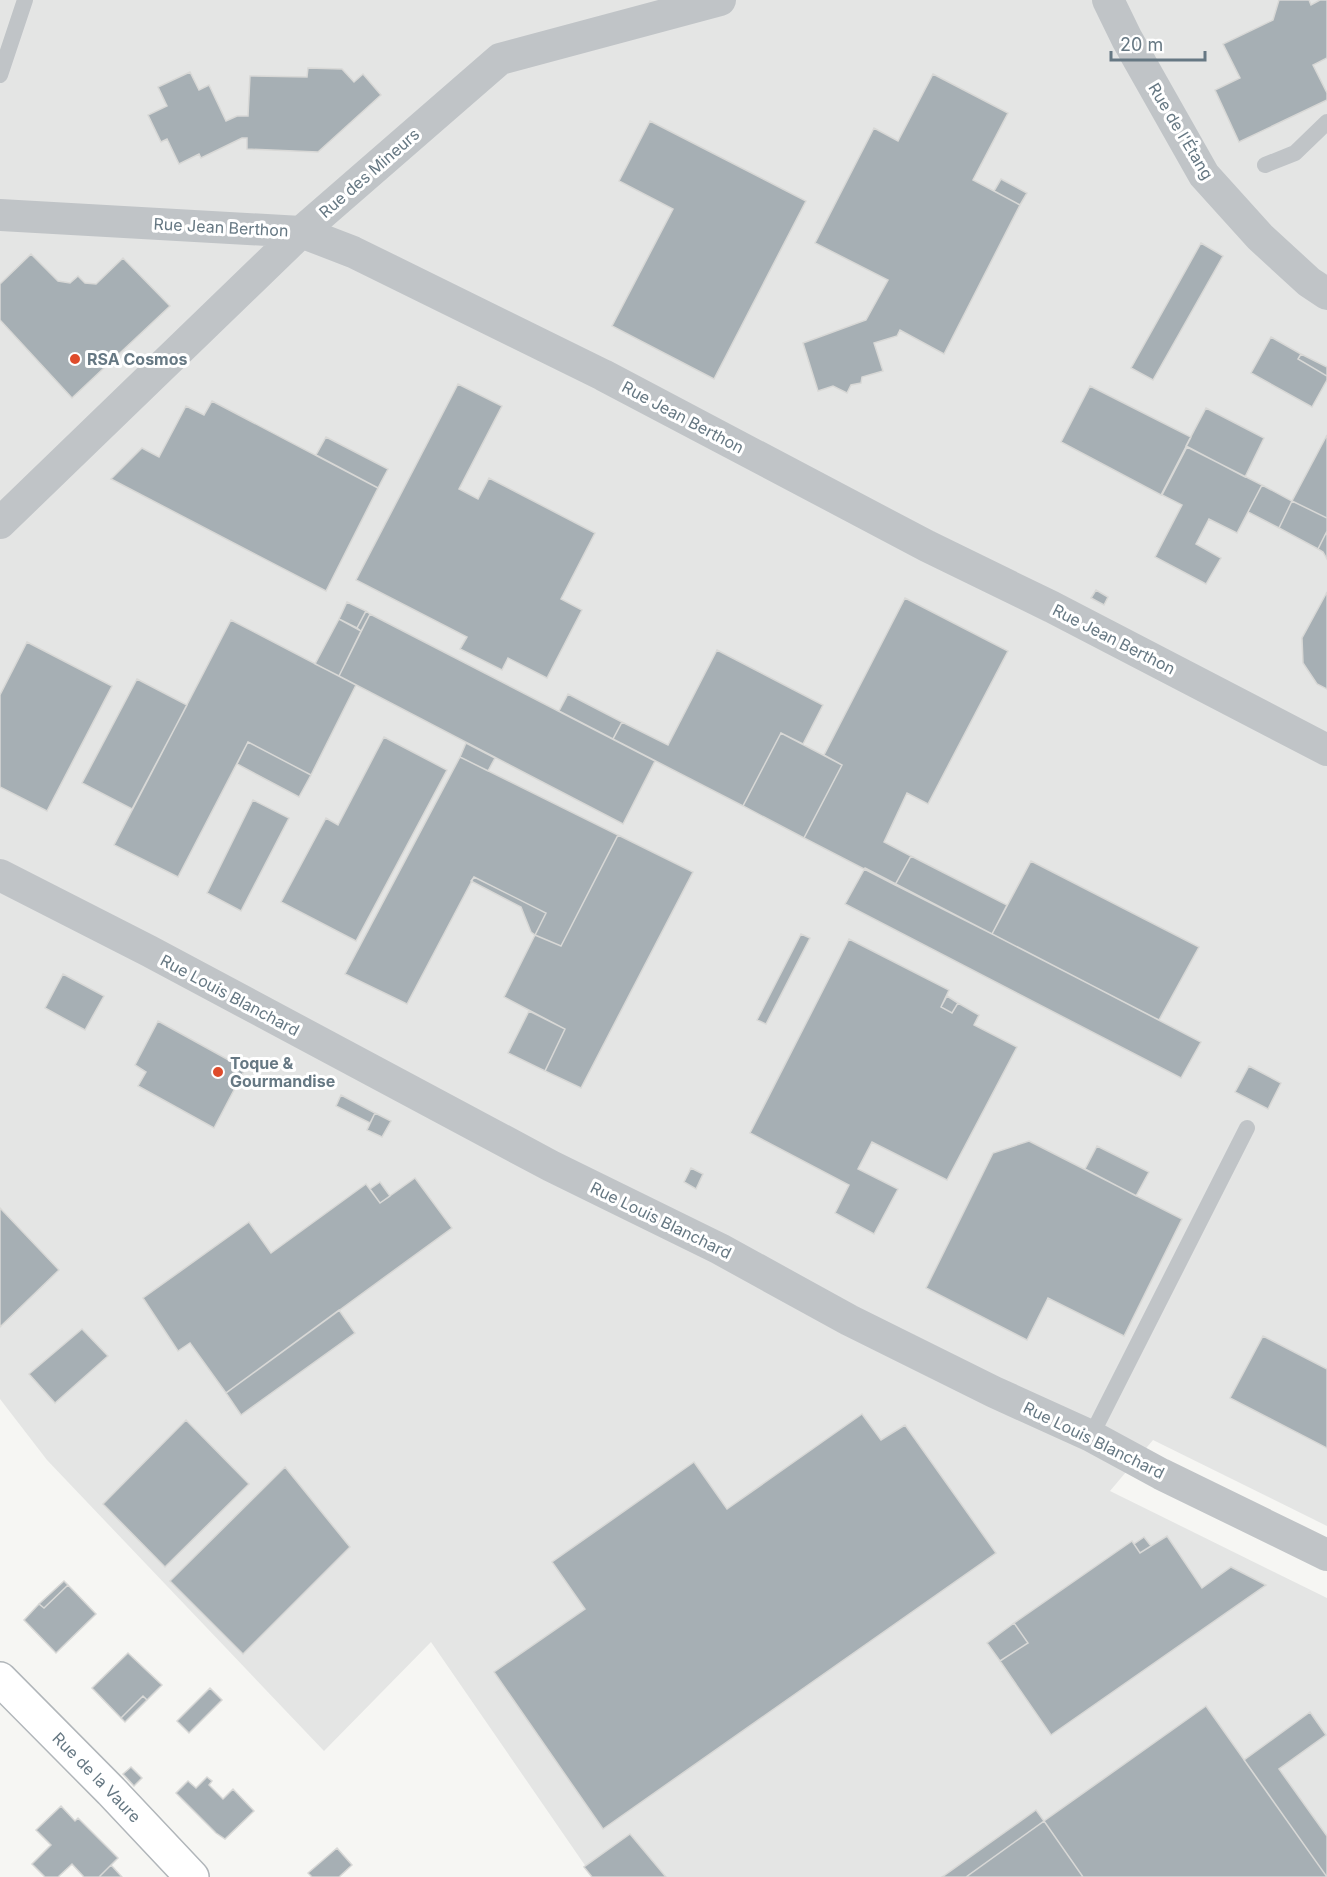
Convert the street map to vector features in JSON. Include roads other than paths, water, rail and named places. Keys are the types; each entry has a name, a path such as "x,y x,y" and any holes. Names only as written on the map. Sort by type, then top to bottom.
{"main road":[{"name":"Rue de la Vaure","path":"0,1679 192,1877"}],"street":[{"name":"Rue de l'Étang","path":"1108,0 1127,39 1204,175 1260,237 1309,282 1327,294"},
{"name":"Rue des Mineurs","path":"0,523 301,232 500,59 715,1"},
{"name":"Rue Jean Berthon","path":"0,215 301,232 353,252 603,375 927,546 1052,607 1327,750"},
{"name":"Rue Louis Blanchard","path":"0,875 149,951 550,1166 727,1252 849,1320 994,1392 1091,1436 1161,1474 1327,1555"}],"lane":[{"path":"0,75 26,0"},
{"path":"1265,165 1295,153 1327,122"},
{"path":"1091,1436 1247,1128"}],"place":[{"name":"RSA Cosmos","path":"75,359"},
{"name":"Toque & Gourmandise","path":"218,1072"}]}
